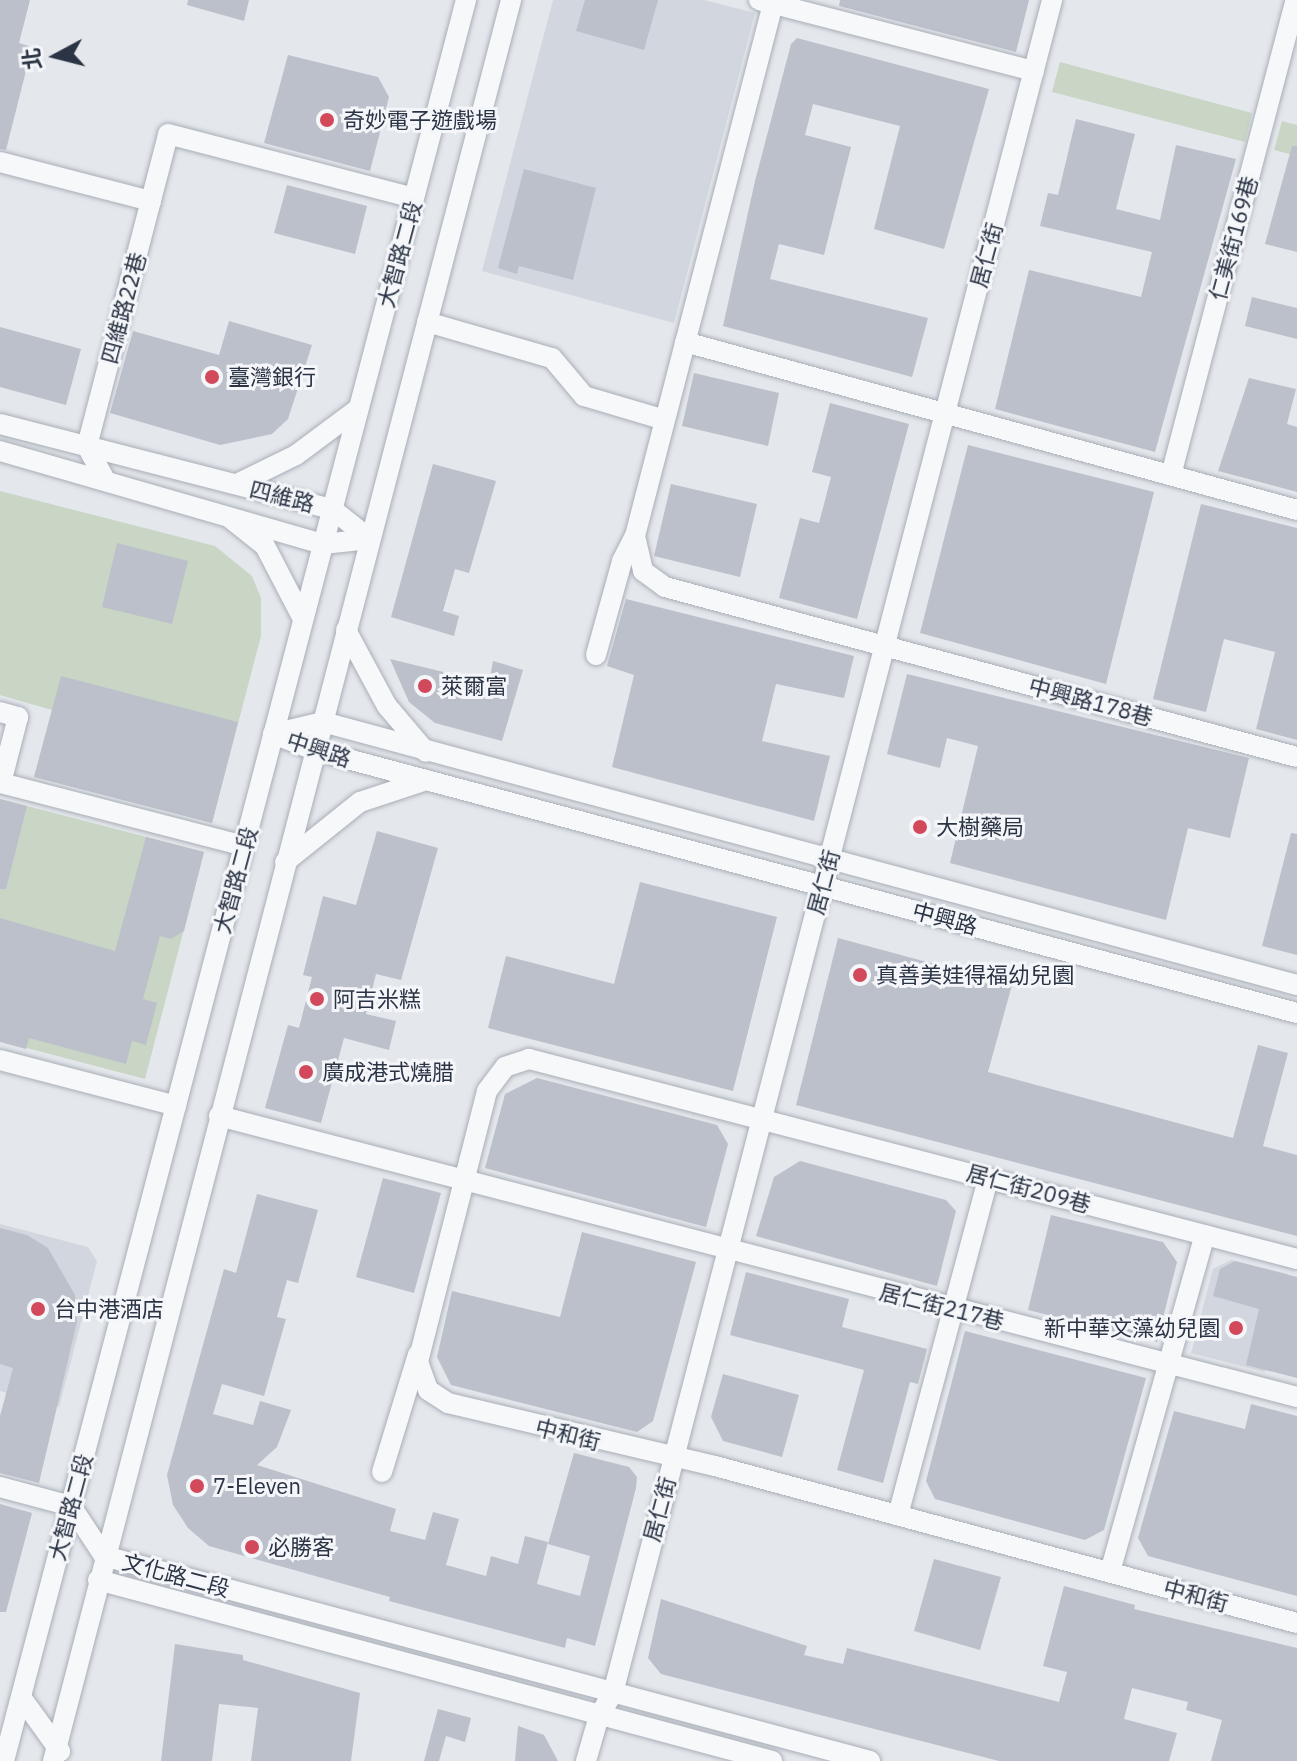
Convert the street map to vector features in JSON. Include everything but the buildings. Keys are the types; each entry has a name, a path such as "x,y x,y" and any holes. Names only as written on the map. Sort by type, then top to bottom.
{"street":[{"name":"大智路二段","path":"4,1761 466,0"},
{"name":"大智路二段","path":"59,1756 104,1556 511,0"},
{"name":"居仁街","path":"586,1761 599,1716 613,1693 1052,0"},
{"name":"仁美街169巷","path":"1171,475 1296,0"},
{"path":"596,655 622,561 635,536 769,1 1034,71"},
{"name":"四維路22巷","path":"87,446 168,134 413,198"},
{"path":"0,162 151,201"},
{"path":"427,322 552,358 584,396 665,420"},
{"path":"685,342 1297,510"},
{"path":"237,484 296,455 358,409"},
{"name":"四維路","path":"0,424 332,509 370,539"},
{"path":"87,446 105,480"},
{"name":"四維路","path":"0,451 222,511 323,544 370,539"},
{"path":"222,511 265,546 303,619"},
{"name":"中興路178巷","path":"635,536 638,563 656,583 1297,757"},
{"path":"346,630 387,706 426,752"},
{"path":"0,712 18,717 1,783 244,846"},
{"name":"中興路","path":"273,734 323,722 426,752 831,856 1297,985"},
{"name":"中興路","path":"273,734 314,750 1297,1013"},
{"path":"285,862 360,802 426,780"},
{"path":"0,1060 176,1106"},
{"path":"382,1472 419,1352 491,1083 515,1062 541,1061 761,1118"},
{"name":"居仁街217巷","path":"219,1116 1297,1397"},
{"name":"居仁街209巷","path":"761,1118 1297,1259"},
{"path":"898,1515 988,1178"},
{"path":"1110,1572 1205,1235"},
{"name":"中和街","path":"419,1352 424,1383 448,1403 898,1515 1297,1623"},
{"path":"0,1487 71,1506"},
{"name":"文化路二段","path":"71,1506 104,1556 870,1761"},
{"name":"文化路二段","path":"71,1506 98,1580 772,1761"},
{"path":"21,1697 59,1756"}],"shaded area":[{"path":"553,0 704,0 755,13 674,323 482,271"},
{"name":"台中港酒店","path":"0,1224 88,1247 97,1261 59,1407 0,1391"},
{"name":"新中華文藻幼兒園","path":"1231,1260 1288,1274 1265,1372 1191,1353 1213,1269"}],"green space":[{"path":"1060,62 1252,113 1245,142 1052,92"},
{"path":"1282,121 1297,125 1297,156 1274,150"},
{"path":"0,491 215,546 252,576 261,598 261,636 212,823 34,777 52,710 0,695"},
{"path":"0,799 204,852 145,1079 0,1041"}],"place":[{"name":"奇妙電子遊戲場","path":"327,120"},
{"name":"臺灣銀行","path":"212,377"},
{"name":"萊爾富","path":"425,686"},
{"name":"大樹藥局","path":"920,827"},
{"name":"真善美娃得福幼兒園","path":"860,975"},
{"name":"阿吉米糕","path":"317,999"},
{"name":"廣成港式燒腊","path":"306,1072"},
{"name":"台中港酒店","path":"38,1309"},
{"name":"新中華文藻幼兒園","path":"1236,1328"},
{"name":"7-Eleven","path":"197,1486"},
{"name":"必勝客","path":"252,1547"}]}
